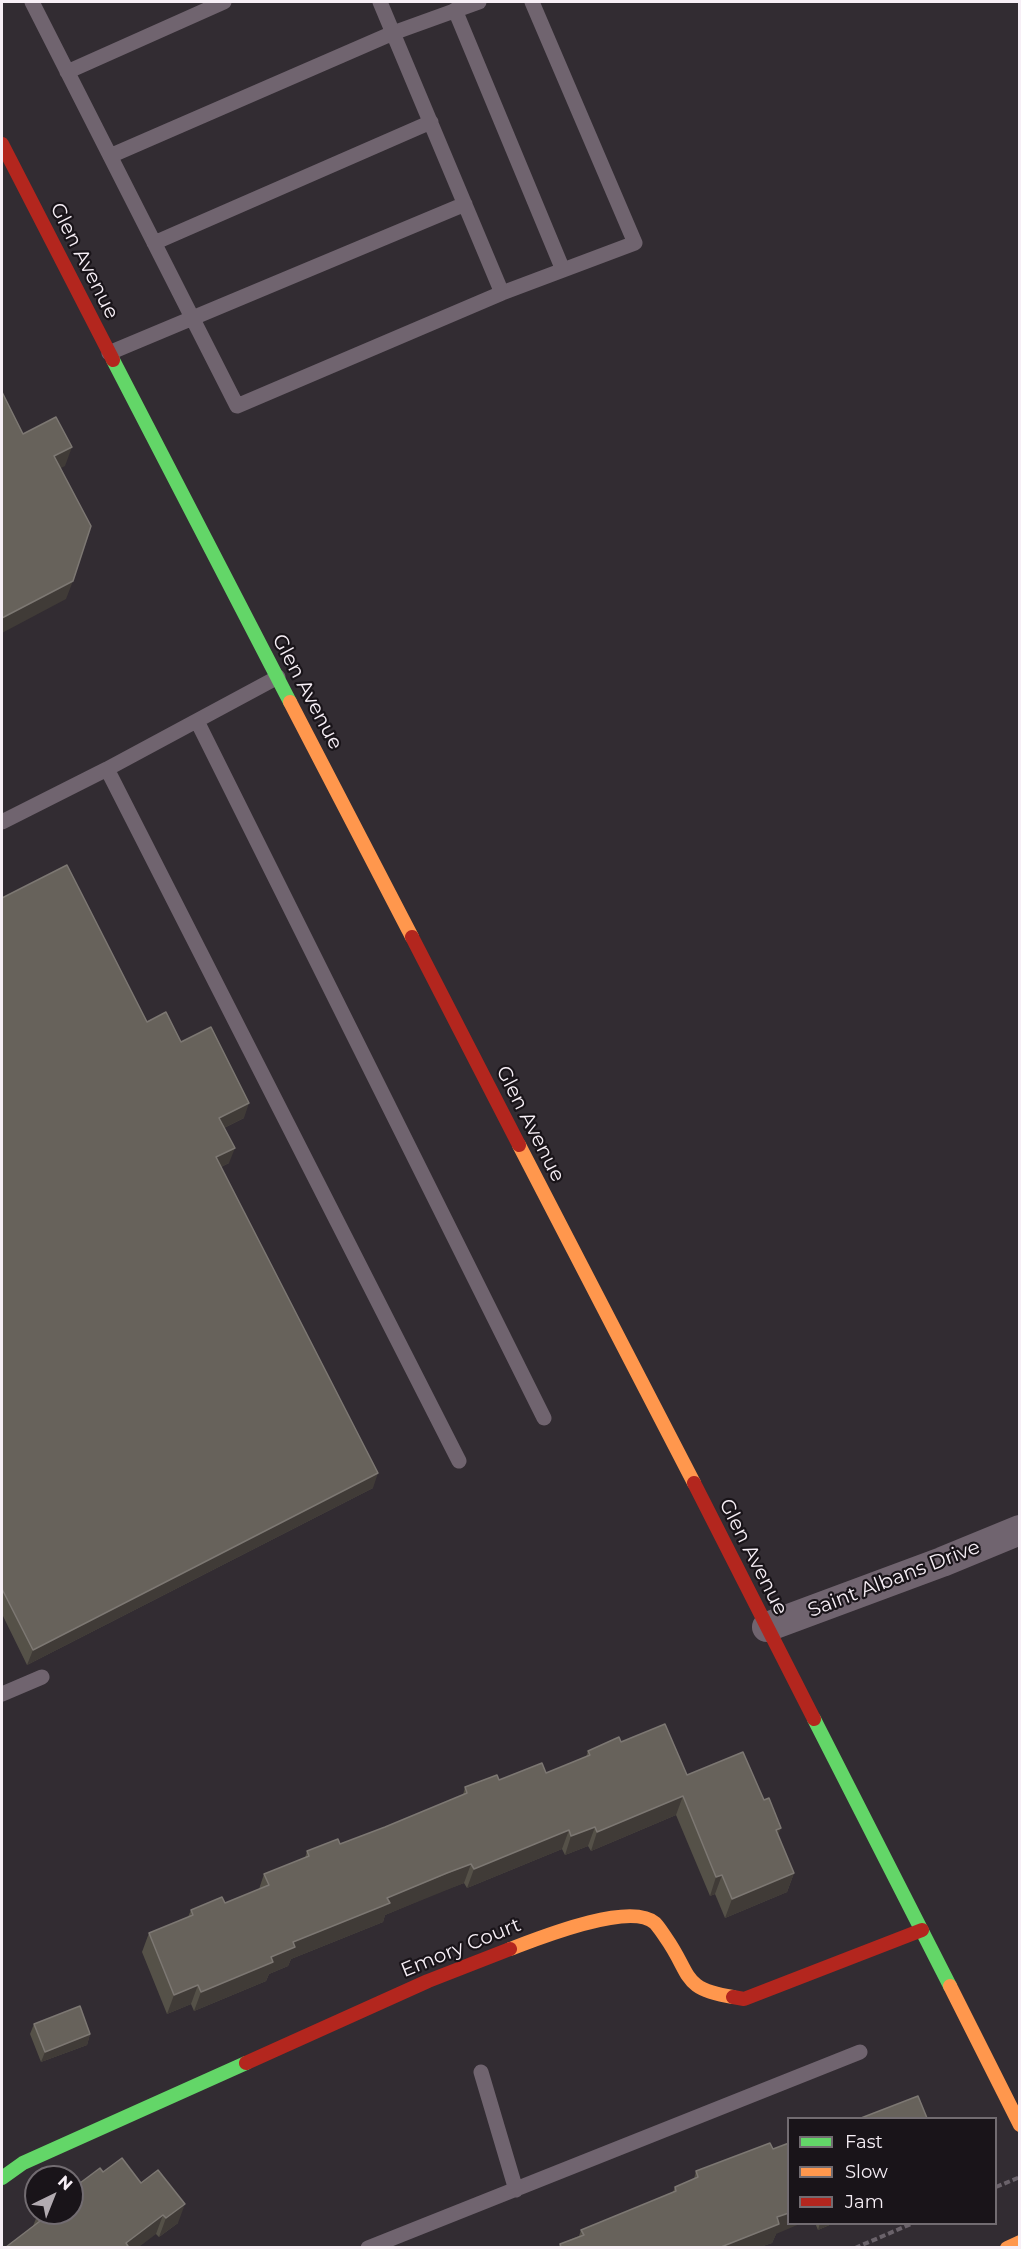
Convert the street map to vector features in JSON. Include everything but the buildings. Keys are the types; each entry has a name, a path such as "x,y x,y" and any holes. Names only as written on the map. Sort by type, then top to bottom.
{"street":[{"name":"Glen Avenue","path":"2,144 767,1627 1020,2125"},
{"name":"Saint Albans Drive","path":"767,1627 942,1562 1020,1530"},
{"name":"Emory Court","path":"2,2178 22,2163 256,2057 428,1981 559,1930 612,1918 639,1916 655,1923 670,1944 692,1984 711,1994 744,1999 922,1930"},
{"path":"1006,2247 1020,2242"}],"lane":[{"path":"32,2 237,406 502,293 635,243 532,2"},
{"path":"68,72 224,2"},
{"path":"380,2 502,293"},
{"path":"110,156 393,33 479,2"},
{"path":"455,10 563,270"},
{"path":"154,243 431,122"},
{"path":"110,353 465,204"},
{"path":"2,822 107,769 278,677"},
{"path":"197,721 544,1418"},
{"path":"107,769 459,1461"},
{"path":"2,1694 42,1677"},
{"path":"368,2247 860,2052"},
{"path":"481,2073 516,2190"}],"path":[{"path":"997,2187 1020,2177"},
{"path":"855,2247 906,2225"}],"traffic: fast":[{"path":"113,360 290,702"},
{"path":"814,1719 950,1986"},
{"path":"2,2178 23,2163 246,2063"}],"traffic: slow":[{"path":"290,702 412,937"},
{"path":"519,1145 694,1483"},
{"path":"510,1949 584,1924 626,1916 643,1917 658,1926 696,1985 716,1994 733,1997"},
{"path":"950,1986 1020,2125"},
{"path":"1007,2248 1020,2242"}],"traffic: jam":[{"path":"2,144 113,360"},
{"path":"412,937 519,1145"},
{"path":"694,1483 814,1719"},
{"path":"733,1997 744,1999 922,1930"},
{"path":"246,2063 428,1981 510,1949"}]}
